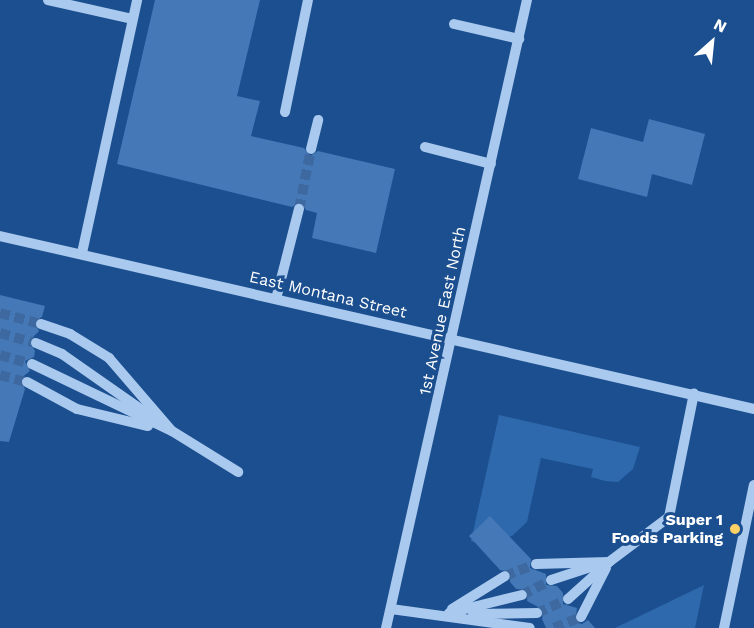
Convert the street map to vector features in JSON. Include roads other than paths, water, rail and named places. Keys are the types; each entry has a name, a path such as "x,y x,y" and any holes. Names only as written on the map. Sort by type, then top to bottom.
{"street":[{"path":"48,0 132,19"},
{"path":"82,253 137,0"},
{"path":"285,112 308,0"},
{"name":"1st Avenue East North","path":"386,628 527,0"},
{"path":"454,24 519,39"},
{"path":"311,149 318,120"},
{"path":"424,147 491,164"},
{"path":"276,299 298,209"},
{"name":"East Montana Street","path":"0,236 82,253 451,340 694,393 754,409"},
{"path":"41,324 70,334 109,358 172,431"},
{"path":"36,343 96,376 172,431 238,472"},
{"path":"32,364 172,431"},
{"path":"27,382 77,409 172,431"},
{"path":"568,599 609,562 669,518 694,393"},
{"path":"724,628 754,485"},
{"path":"536,564 609,562"},
{"path":"551,580 609,562"},
{"path":"581,617 609,562"},
{"path":"442,615 505,576"},
{"path":"442,615 522,595"},
{"path":"391,609 530,628"},
{"path":"442,615 537,613"}],"tunnel":[{"path":"299,209 311,149"},
{"path":"0,313 41,324"},
{"path":"0,333 36,343"},
{"path":"0,355 32,364"},
{"path":"0,375 27,382"},
{"path":"505,576 536,564"},
{"path":"522,595 551,580"},
{"path":"537,613 568,599"},
{"path":"554,628 581,617"}],"place":[{"name":"Super 1 Foods Parking","path":"735,529"}]}
